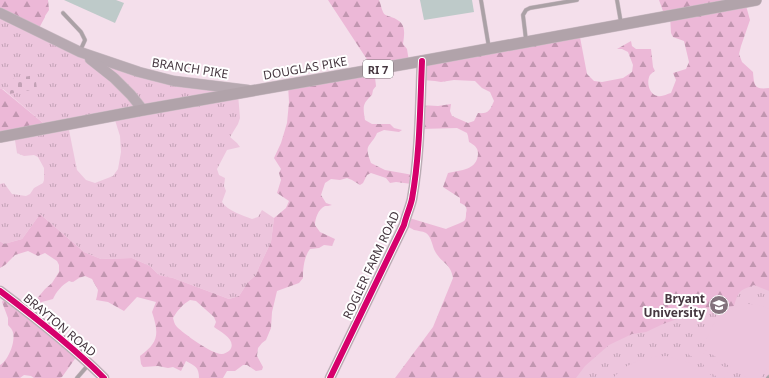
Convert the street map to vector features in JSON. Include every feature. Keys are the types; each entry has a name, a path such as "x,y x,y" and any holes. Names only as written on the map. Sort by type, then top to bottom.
{"main road":[{"name":"DOUGLAS PIKE","path":"0,136 756,0"}],"street":[{"name":"BRANCH PIKE","path":"0,12 80,52 139,72 174,81 252,91"},
{"name":"BRANCH PIKE","path":"80,52 114,78 143,110"},
{"name":"ROGLER FARM ROAD","path":"330,378 404,225 411,200 415,173 422,61"},
{"name":"BRAYTON ROAD","path":"0,291 89,363 104,378"}],"lane":[{"path":"481,0 489,49"},
{"path":"527,42 523,15 526,10 577,0"},
{"path":"617,0 621,24"},
{"path":"63,13 85,40 80,52"},
{"path":"77,378 89,363"}],"green space":[{"path":"0,0 48,0 49,10 38,30 0,12"},
{"path":"328,0 379,0 384,14 396,19 402,24 404,31 403,44 407,49 409,62 374,69 376,86 372,95 365,103 364,112 365,120 372,124 390,124 394,128 402,130 399,132 384,130 377,133 368,148 371,163 385,170 413,175 412,184 396,182 390,183 386,178 371,173 367,175 363,183 360,185 347,178 340,180 331,179 325,183 321,195 326,203 332,205 325,206 320,209 316,217 315,225 320,232 335,239 332,246 324,245 319,248 310,249 304,263 303,278 299,283 277,291 272,312 271,328 266,340 258,348 257,356 263,367 262,370 256,371 247,365 243,365 235,371 227,371 223,378 199,378 196,367 186,361 181,371 173,367 143,367 140,356 151,346 156,337 156,326 152,312 156,302 137,297 124,311 108,302 96,300 98,290 92,279 85,276 73,282 69,281 60,289 53,299 38,303 33,310 30,307 52,283 59,272 59,265 57,261 45,253 38,256 28,251 15,255 0,268 0,241 4,244 22,239 40,214 84,252 101,259 132,258 150,266 159,275 173,278 229,299 239,296 248,282 256,275 271,242 274,218 286,208 289,201 277,193 281,180 279,173 281,169 274,158 281,143 287,123 289,102 288,85 370,69 368,61","holes":["190,300 196,301 214,317 216,322 214,327 230,340 232,346 227,352 222,354 212,351 180,330 175,325 173,318 180,308"]},
{"path":"659,0 754,0 745,2 750,20 739,54 742,62 753,72 756,86 760,88 769,88 769,291 754,285 740,292 734,306 708,308 700,312 697,310 691,310 680,318 646,332 632,334 609,345 585,366 576,378 395,378 433,327 453,278 448,267 436,253 428,235 405,225 406,217 446,229 464,221 467,211 466,206 460,203 460,198 443,187 448,173 468,168 475,163 478,154 474,145 469,142 467,133 457,128 420,129 421,105 438,106 451,104 450,111 452,116 468,123 474,121 478,113 485,113 489,111 494,101 490,92 482,88 475,81 454,80 441,82 423,80 423,63 579,32 587,74 594,81 602,82 623,78 632,72 633,65 628,52 622,49 617,49 631,41 632,46 636,49 651,49 653,67 655,71 650,75 648,81 649,88 655,95 663,96 671,93 676,80 673,73 686,69 689,62 684,41 673,37 671,33 670,16 664,14"},
{"path":"0,12 84,54 238,94 240,118 230,137 240,147 227,150 217,169 219,175 225,178 224,186 226,191 222,202 228,208 252,219 258,217 262,210 274,218 271,242 256,275 248,282 239,296 229,299 173,278 159,275 150,266 132,258 101,259 84,252 40,214 22,239 4,244 0,241 0,184 4,183 12,194 26,196 30,194 34,188 43,183 44,180 44,168 38,157 34,155 24,156 17,153 14,134 48,127 3,89 0,89","holes":["114,117 120,136 121,152 118,169 113,176 95,183 86,180 77,170 68,125"]},
{"path":"35,75 37,89 9,94 7,80"},
{"path":"0,89 2,89 48,127 0,136"},
{"name":"Bryant University","path":"769,222 769,378 492,378"},
{"path":"5,297 77,356 62,377 34,378 24,375 20,378 0,378 0,365 9,354 14,339 12,329 8,325 8,318 2,302"},
{"path":"742,304 759,305 769,309 769,365 761,378 747,378 704,349 712,326 716,321 730,309"},
{"path":"692,346 729,370 724,378 719,378 703,368 704,365 688,354"},
{"path":"666,356 698,367 714,378 613,378 623,368 644,358"}],"building":[{"path":"64,0 116,0 124,3 115,23"},
{"path":"420,0 472,0 474,12 424,20"}],"cycle path":[{"path":"330,378 404,225 411,202 415,182 418,148 422,61"},
{"path":"0,291 54,333 104,378"}],"place":[{"name":"Bryant University","path":"719,305"}]}
